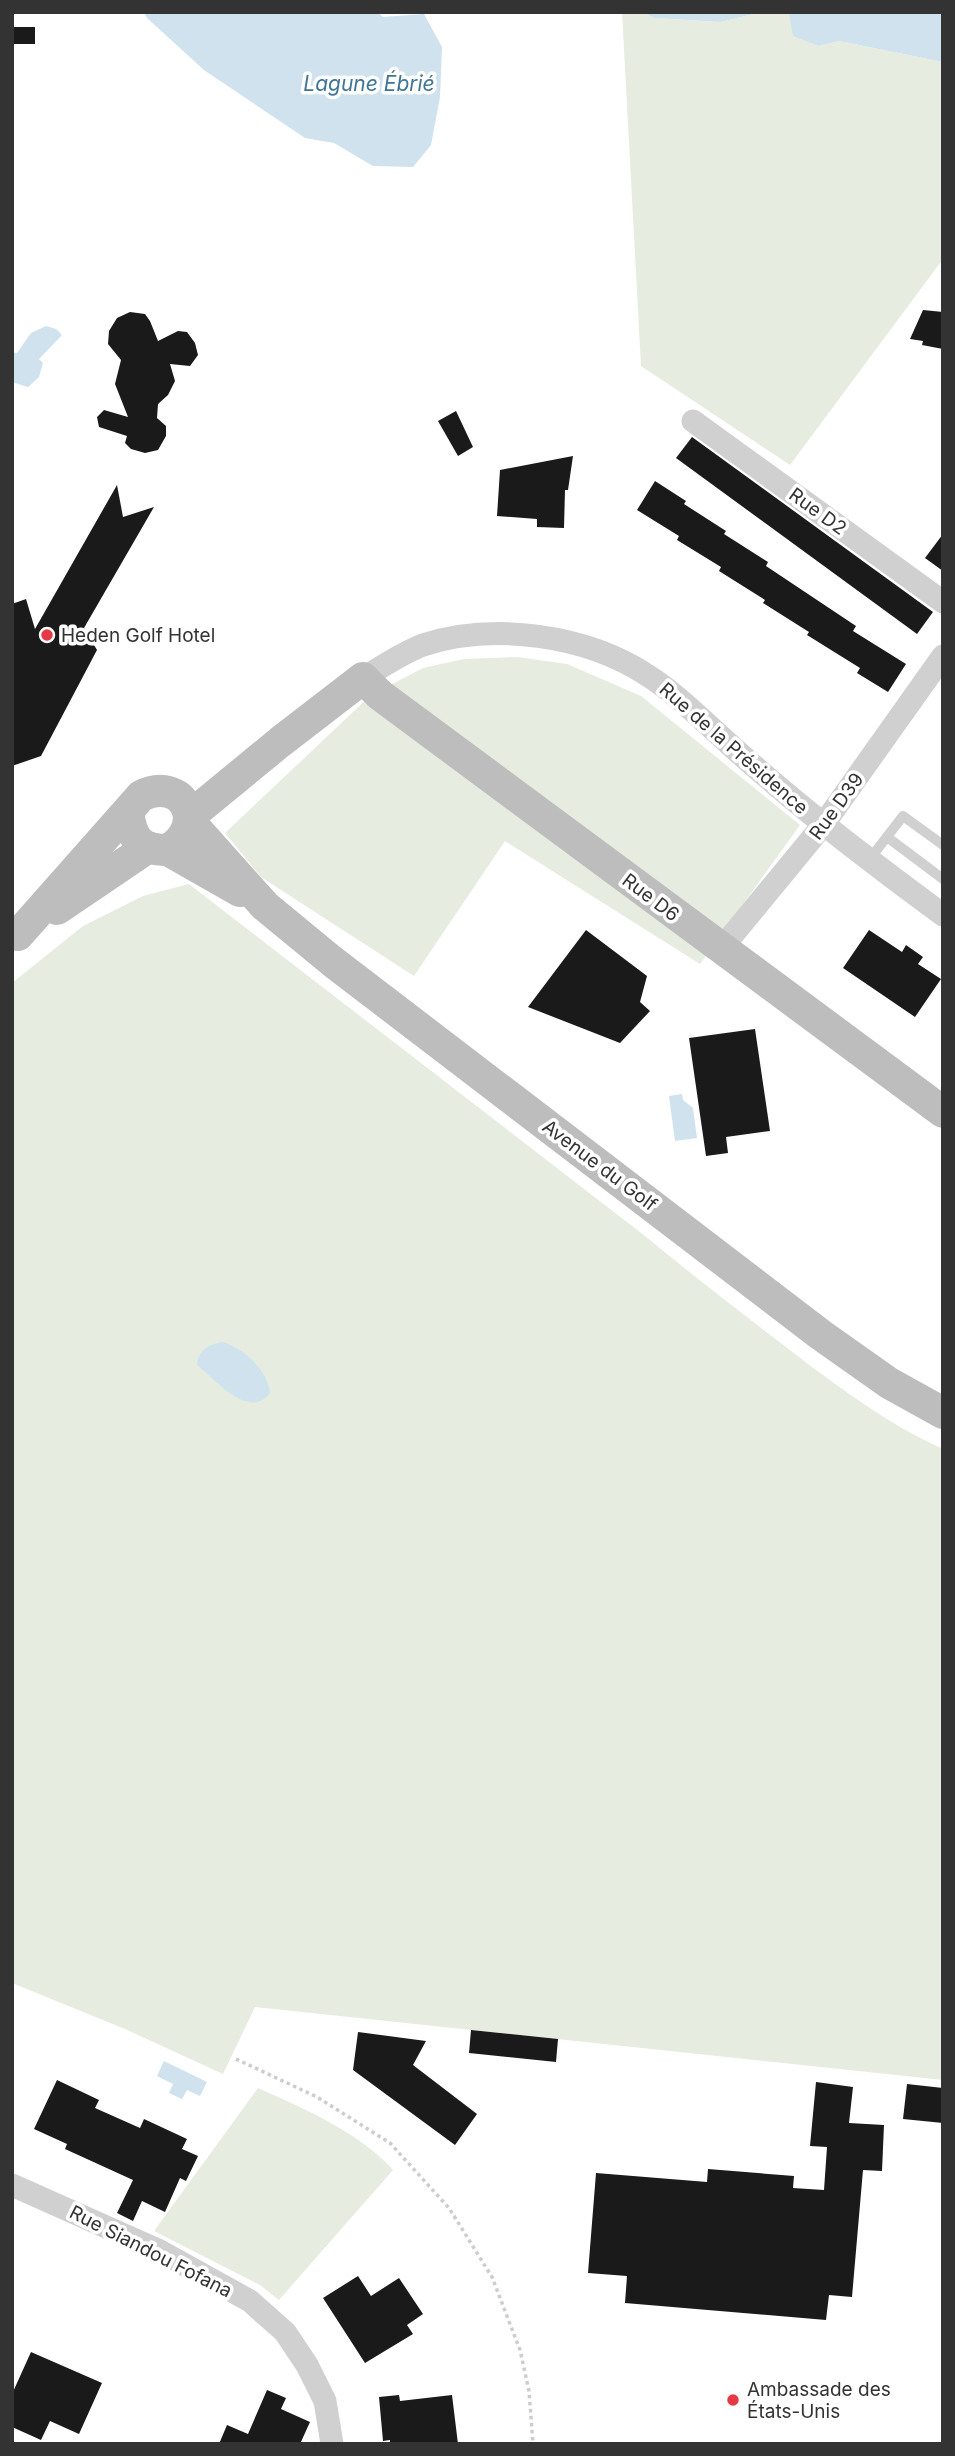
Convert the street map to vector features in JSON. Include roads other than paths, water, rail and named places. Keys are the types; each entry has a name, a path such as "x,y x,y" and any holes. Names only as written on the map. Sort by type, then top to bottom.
{"main road":[{"name":"Rue de la Présidence","path":"183,810 280,742 363,678"},
{"name":"Rue D6","path":"363,678 380,695 943,1112"},
{"path":"161,790 183,810 185,836 158,849 15,938 141,796 150,791 161,790"},
{"name":"Avenue du Golf","path":"183,810 265,906 332,961 821,1335 889,1383 943,1413"},
{"name":"Avenue du Golf","path":"128,812 132,834 139,842 158,849 265,906"}],"street":[{"name":"Rue D2","path":"693,421 943,602"},
{"name":"Rue de la Présidence","path":"363,678 422,646 449,639 530,635 570,642 611,656 646,674 674,694 823,825 943,915"},
{"name":"Rue D39","path":"721,949 823,825 943,656"},
{"name":"Rue Siandou Fofana","path":"12,2185 160,2251 250,2301 285,2332 307,2365 325,2401 332,2444"}],"lane":[{"path":"869,860 903,816 943,845"},
{"path":"887,837 943,879"}],"water":[{"name":"Lagune Ébrié","path":"144,12 377,12 383,17 424,14 442,47 440,97 431,145 413,167 373,166 334,143 305,138 204,70 147,18"},
{"path":"642,12 762,12 721,22 654,18"},
{"path":"781,12 943,12 943,62 839,41 819,46 793,36 789,14"},
{"path":"46,326 56,329 62,335 39,359 43,363 39,377 28,387 12,382 12,353 17,353 31,333"},
{"path":"682,1094 683,1100 693,1108 697,1138 675,1141 669,1096"},
{"path":"223,1342 247,1355 265,1376 270,1393 262,1400 252,1402 232,1395 197,1365 205,1349"},
{"path":"164,2061 207,2082 200,2096 187,2090 182,2099 169,2093 173,2084 157,2076"}],"place":[{"name":"Heden Golf Hotel","path":"47,635"},
{"name":"Ambassade des États-Unis","path":"733,2400"}]}
